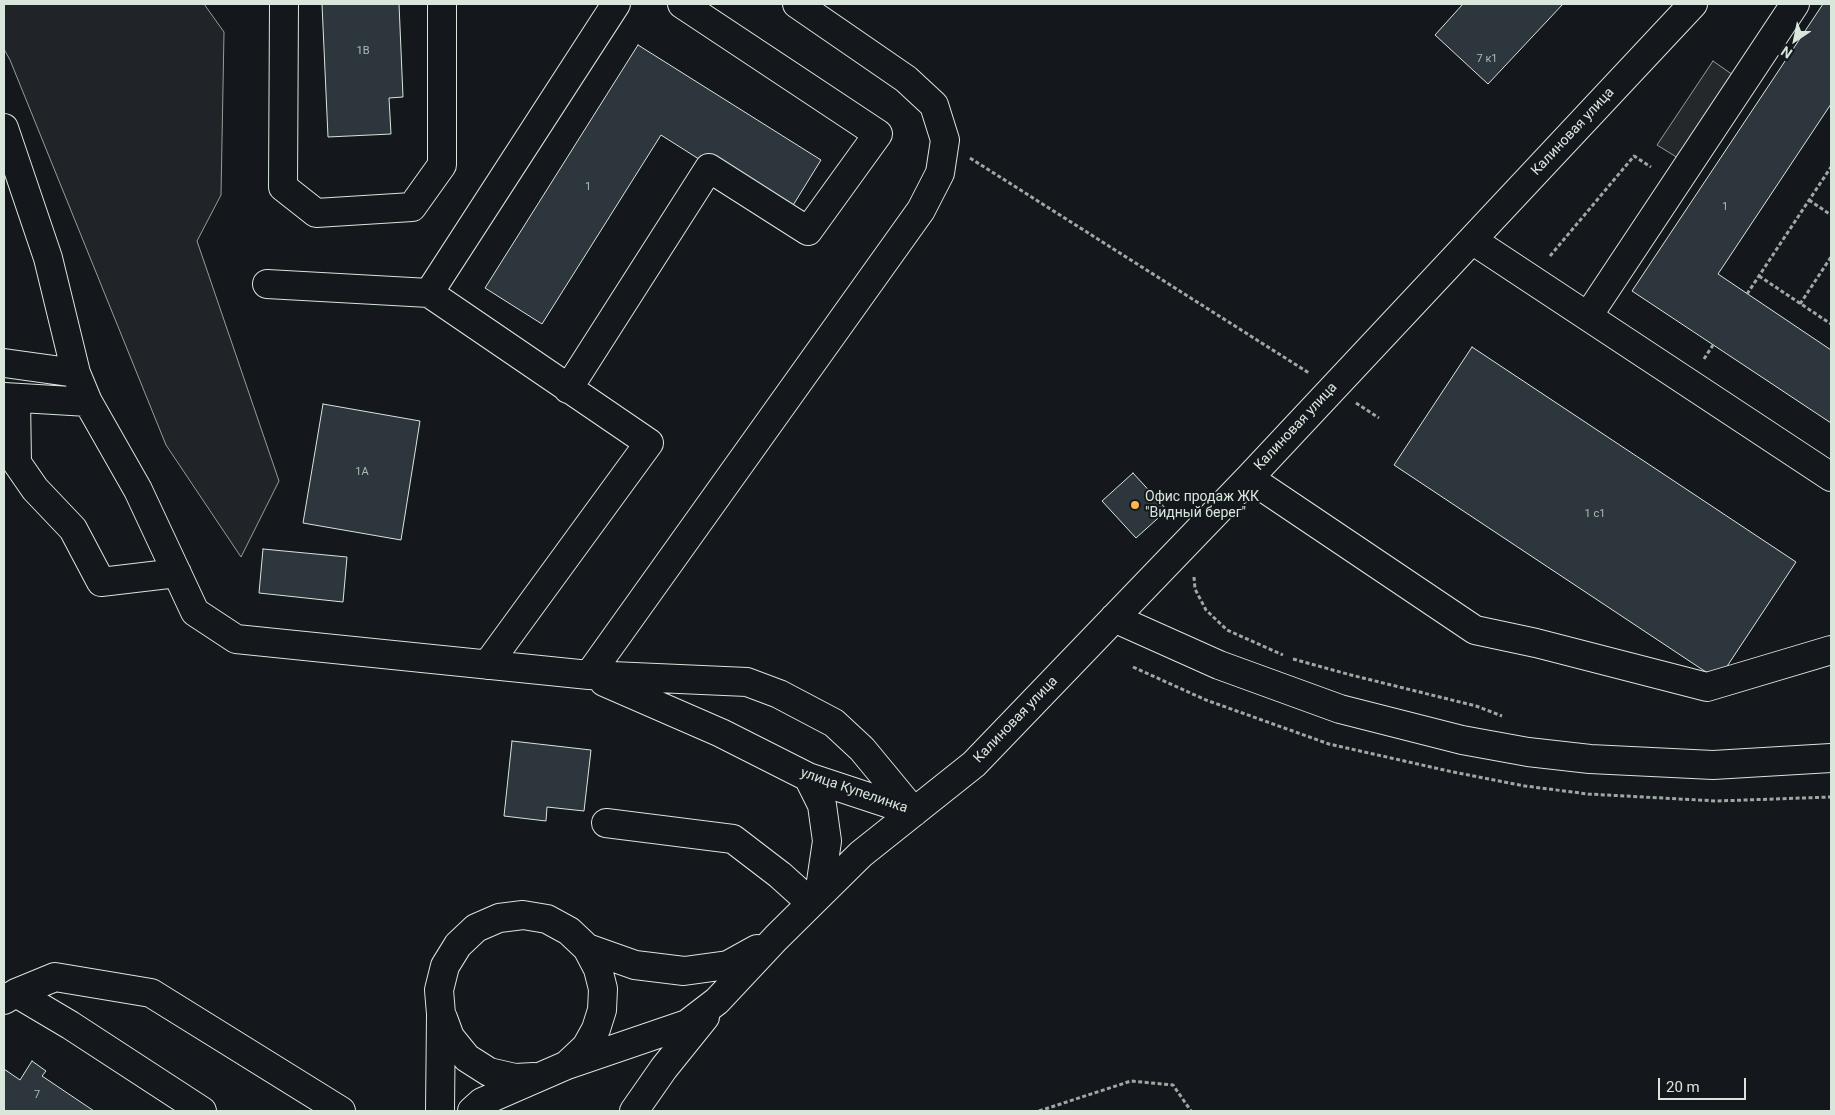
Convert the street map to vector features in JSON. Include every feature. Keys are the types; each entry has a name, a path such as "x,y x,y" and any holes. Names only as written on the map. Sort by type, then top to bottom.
{"street":[{"path":"284,4 283,187 316,213 412,208 442,165 442,4"},
{"path":"429,292 616,4"},
{"path":"568,388 710,168 808,231 878,134 682,4"},
{"path":"4,128 17,202 48,258 76,373 88,402 138,490 195,612 236,638 589,676 920,210 940,173 945,140 934,105 906,78 797,4"},
{"name":"Калиновая улица","path":"776,938 861,854 974,764 1249,478 1693,4"},
{"path":"1588,316 1795,4"},
{"path":"1472,240 1831,477"},
{"path":"267,284 429,292 649,443 487,665"},
{"path":"4,362 76,373"},
{"path":"88,402 10,398 17,463 35,489 73,529 101,582 177,574"},
{"path":"1249,478 1474,630 1536,643 1707,687 1831,650"},
{"path":"1114,618 1219,665 1340,709 1462,740 1528,752 1590,760 1713,765 1831,758"},
{"name":"улица Купелинка","path":"589,676 721,733 808,777 914,812"},
{"name":"улица Купелинка","path":"589,676 746,682 779,694 834,723 862,748 914,812"},
{"path":"606,823 733,839 815,899 827,841 822,805 808,777"},
{"path":"440,1111 440,990 446,966 458,944 476,928 499,918 523,915 547,919 569,931 587,948 598,969 603,989 602,1010 596,1029 586,1047 567,1065"},
{"path":"587,948 635,965 684,971 728,965 776,938"},
{"path":"634,1111 664,1068 718,1001 776,938"},
{"path":"10,997 55,977 151,994 341,1111"},
{"path":"10,997 70,1025 202,1111"},
{"path":"472,1111 482,1102 567,1065 687,1024 718,1001"},
{"path":"441,1014 450,1037 467,1058 489,1072 515,1078 542,1076"}],"path":[{"path":"945,140 992,173 1379,418"},
{"path":"1546,260 1634,156 1651,167"},
{"path":"1747,294 1831,167"},
{"path":"1809,200 1831,215"},
{"path":"1800,304 1831,257"},
{"path":"1759,276 1831,324"},
{"path":"1194,570 1196,589 1206,610 1227,630 1288,657 1351,675 1476,706 1503,716"},
{"path":"1038,1111 1131,1081 1173,1085 1191,1111"}],"shaded area":[{"path":"4,4 204,4 224,32 221,195 197,241 279,481 241,557 166,445 4,49"},
{"path":"1713,61 1733,75 1678,158 1657,145"}],"building":[{"path":"322,4 399,4 403,97 389,98 391,134 328,137"},
{"path":"1463,4 1563,4 1488,84 1435,35"},
{"path":"1823,4 1831,4 1831,104 1718,274 1831,350 1831,423 1632,291"},
{"path":"638,45 821,160 787,215 661,135 542,324 485,288"},
{"path":"1472,347 1796,562 1718,680 1394,465"},
{"path":"323,404 420,421 401,540 303,523"},
{"name":"Офис продаж ЖК \"Видный берег\"","path":"1133,473 1167,510 1136,538 1102,501"},
{"path":"263,549 347,557 343,602 259,593"},
{"path":"512,741 591,750 584,811 547,807 546,821 504,816"},
{"path":"32,1061 46,1071 42,1076 94,1111 4,1111 4,1069 20,1080"}],"place":[{"name":"Офис продаж ЖК \"Видный берег\"","path":"1135,505"}]}
